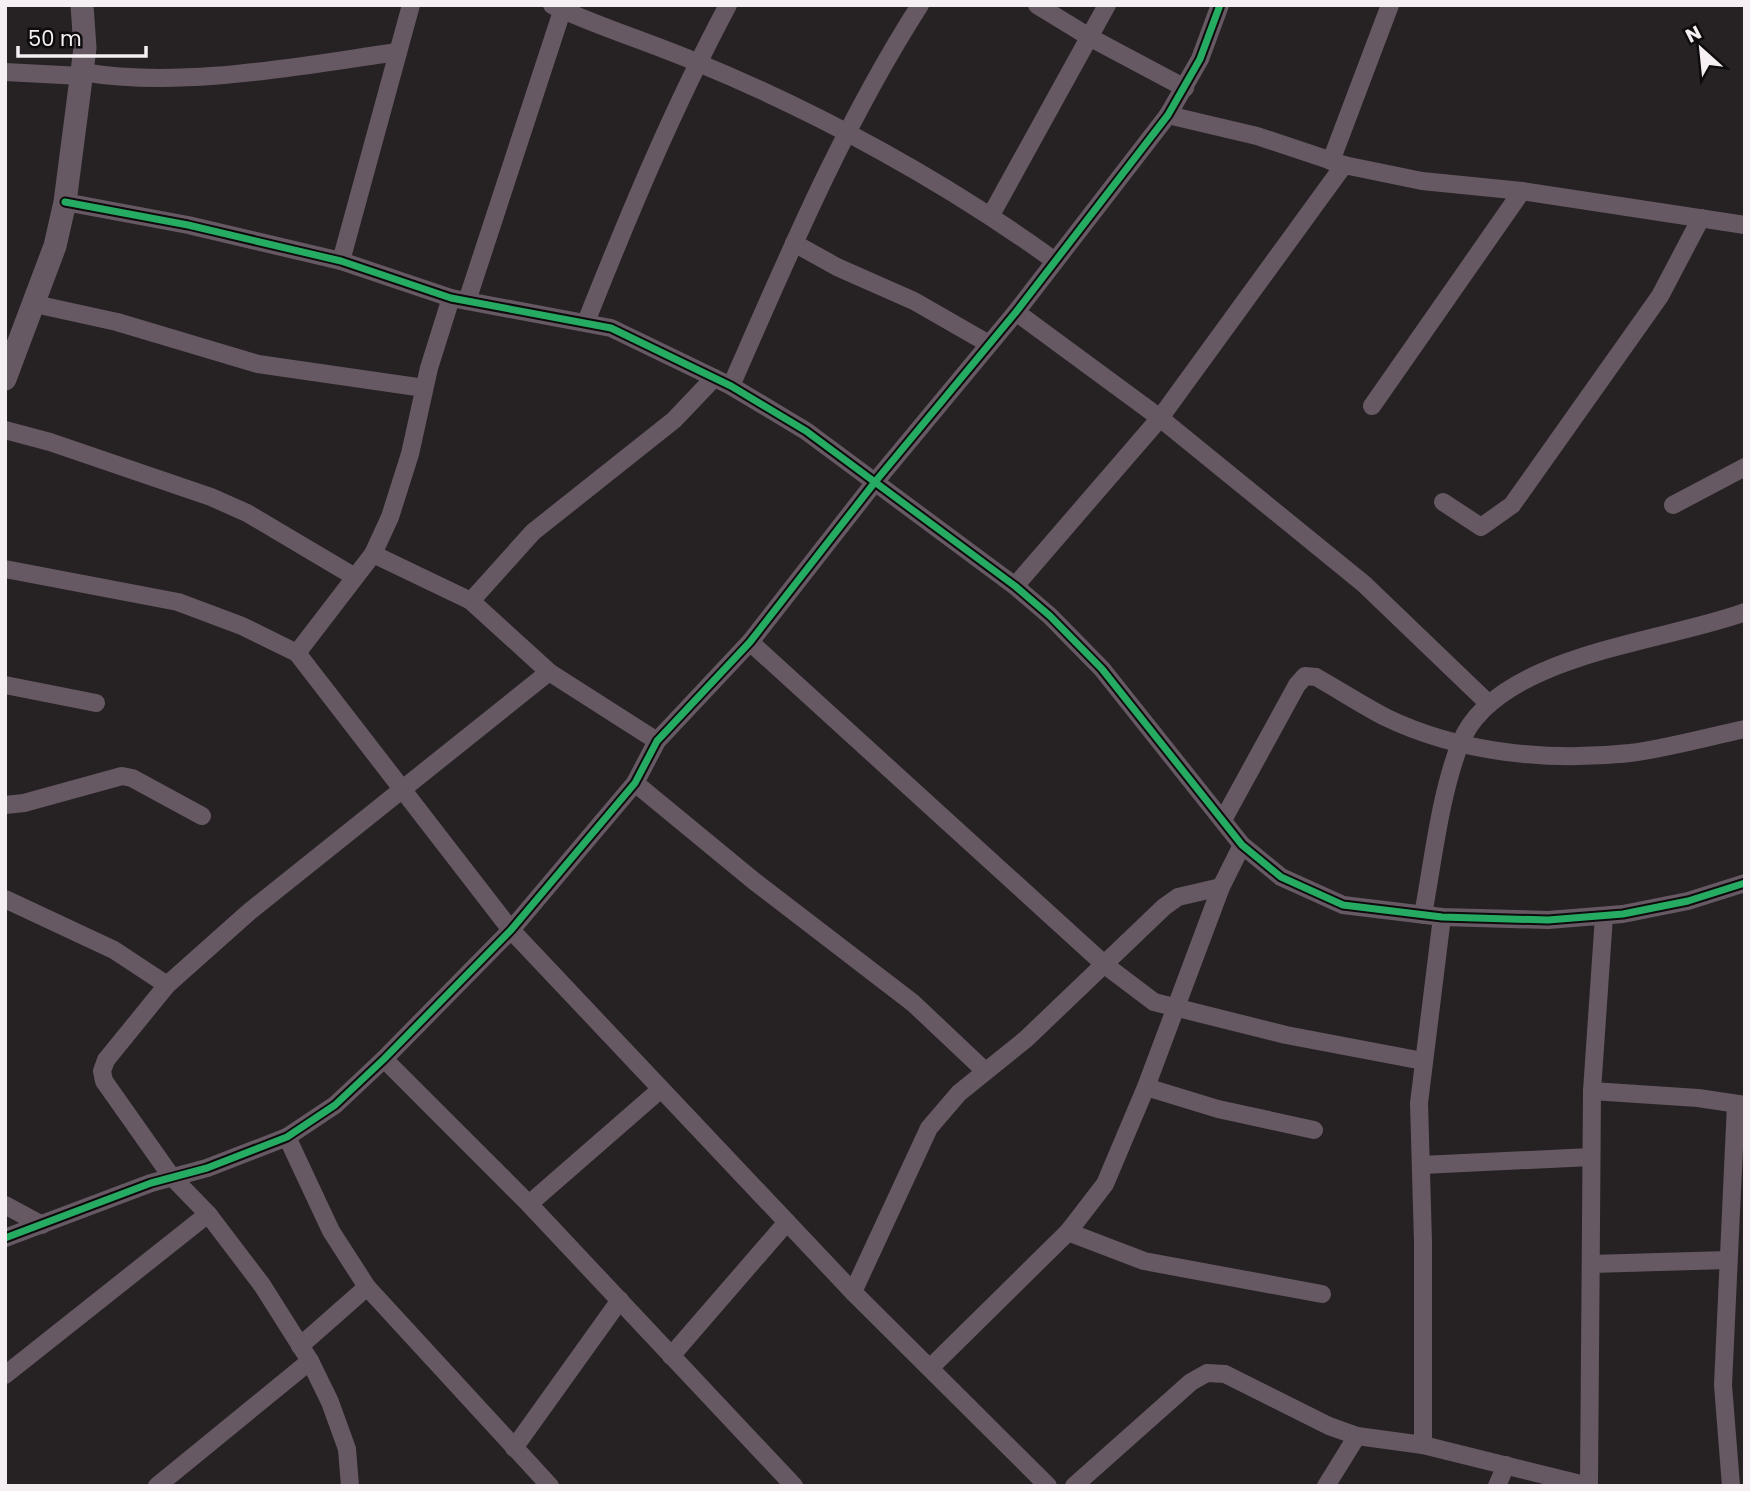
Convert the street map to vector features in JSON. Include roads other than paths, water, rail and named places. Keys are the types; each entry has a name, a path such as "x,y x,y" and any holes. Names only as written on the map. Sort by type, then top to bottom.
{"street":[{"path":"5,379 12,343 35,304 55,246 65,202 85,48 82,5"},
{"path":"341,261 411,5"},
{"path":"586,322 638,191 698,62 728,5"},
{"path":"731,386 845,133 882,65 920,5"},
{"path":"1037,5 1091,38 1185,88"},
{"path":"991,215 1107,5"},
{"path":"5,1238 172,1177 207,1168 287,1137 335,1105 384,1059 511,930 635,783 657,741 750,642 875,482 1016,312 1168,116 1185,88 1220,5"},
{"path":"1015,586 1160,418 1338,163 1390,5"},
{"path":"297,653 373,554 390,517 424,388 459,299 559,7 698,62 845,133 991,215 1055,261"},
{"path":"5,72 157,78 298,66 398,52"},
{"path":"1168,116 1257,136 1338,163 1435,183 1522,191 1745,225"},
{"path":"1372,406 1522,191"},
{"path":"65,202 188,225 341,261 459,299 586,322 640,340 731,386 806,430 1015,586 1050,616 1102,669 1242,845 1281,877 1343,905 1442,917 1548,920 1604,916 1688,901 1745,883"},
{"path":"1443,502 1481,527 1512,505 1660,296 1701,218"},
{"path":"794,243 837,267 914,301 989,344"},
{"path":"35,304 117,322 258,363 424,388"},
{"path":"1016,312 1160,418 1364,584 1489,704"},
{"path":"471,601 533,532 674,420 714,378"},
{"path":"5,430 50,442 211,497 247,513 355,577"},
{"path":"1674,505 1745,467"},
{"path":"373,554 471,601 549,672 657,741"},
{"path":"5,569 178,602 242,626 297,653 511,930 853,1292 1048,1486"},
{"path":"1423,915 1460,743 1479,712 1506,691 1553,667 1745,612"},
{"path":"750,642 1105,965 1154,1002 1300,1038 1423,1060"},
{"path":"350,1486 347,1450 330,1402 310,1362 262,1285 208,1214 172,1177 104,1081 102,1071 106,1059 167,985 249,912 549,672"},
{"path":"1223,820 1297,685 1306,676 1316,677 1385,717 1460,743 1533,755 1585,757 1634,752 1745,729"},
{"path":"5,685 96,703"},
{"path":"5,805 24,803 122,776 132,778 201,816"},
{"path":"635,783 754,881 913,1003 985,1071"},
{"path":"930,1368 1068,1232 1105,1184 1146,1087 1221,887 1242,845"},
{"path":"853,1292 929,1128 959,1093 1026,1039 1164,907 1178,897 1221,887"},
{"path":"5,899 114,950 167,985"},
{"path":"1074,1486 1191,1382 1207,1373 1225,1374 1329,1426 1357,1436 1423,1445 1589,1486 1591,1091 1604,916"},
{"path":"1423,1445 1422,1165 1419,1103 1442,917"},
{"path":"384,1059 529,1204 794,1486"},
{"path":"1146,1087 1218,1109 1314,1130"},
{"path":"529,1204 661,1089"},
{"path":"1591,1091 1657,1094 1740,1105 1728,1260 1723,1385 1731,1486"},
{"path":"287,1137 331,1231 367,1287 550,1486"},
{"path":"1422,1165 1591,1157"},
{"path":"5,1205 42,1225"},
{"path":"5,1375 208,1214"},
{"path":"671,1356 787,1222"},
{"path":"1068,1232 1144,1261 1322,1294"},
{"path":"1591,1264 1728,1260"},
{"path":"300,1346 367,1287"},
{"path":"514,1448 620,1300"},
{"path":"157,1486 310,1362"},
{"path":"1326,1486 1357,1436"},
{"path":"1497,1486 1506,1465"}]}
